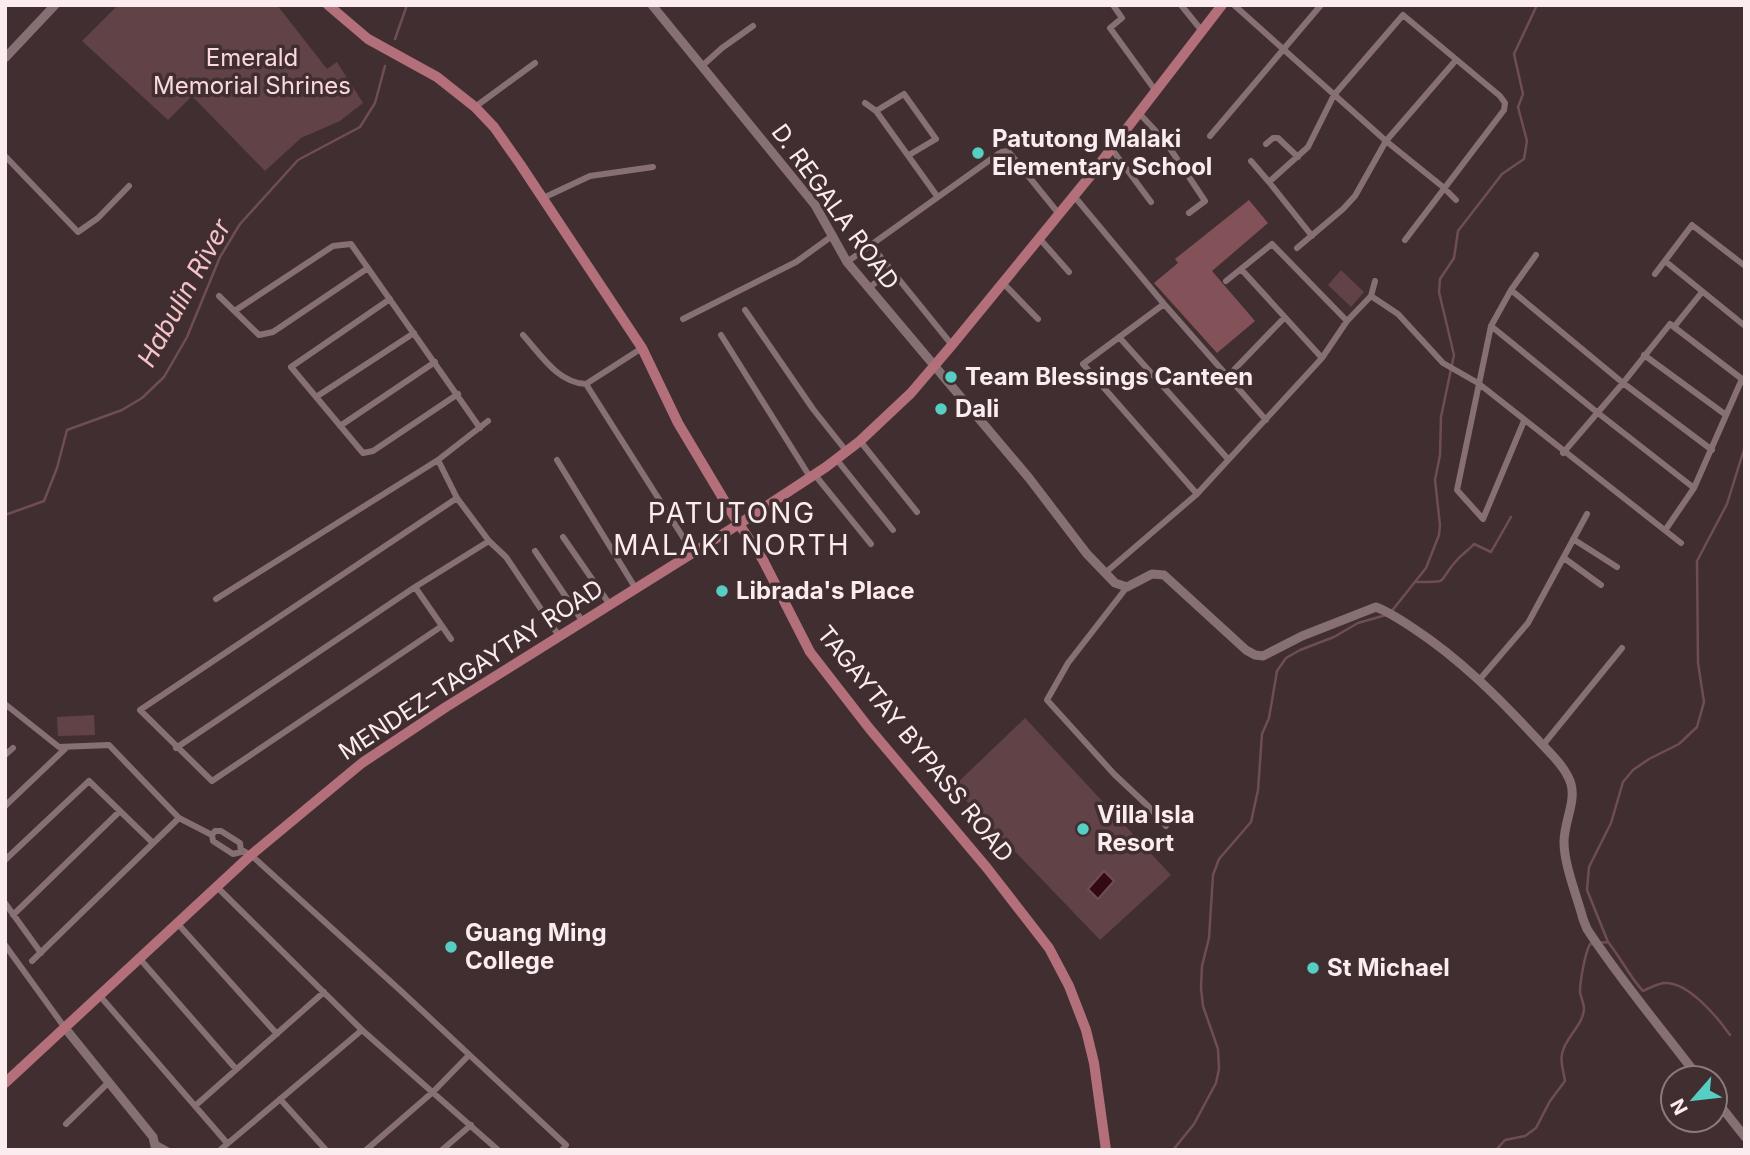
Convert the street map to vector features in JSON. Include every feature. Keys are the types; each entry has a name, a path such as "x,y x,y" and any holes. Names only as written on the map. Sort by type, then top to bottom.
{"main road":[{"name":"TAGAYTAY BYPASS ROAD","path":"328,5 368,39 437,77 475,107 500,135 543,198 642,348 677,424 762,560 795,626 819,664 1030,922 1056,961 1075,999 1090,1046 1106,1150"},
{"name":"MENDEZ–TAGAYTAY ROAD","path":"5,1083 217,887 237,867 246,852 372,756 739,524 837,460 860,441 911,393 952,345 1074,196 1222,5"}],"street":[{"path":"5,58 55,5"},
{"name":"D. REGALA ROAD","path":"652,5 815,205 847,262 1029,478 1066,529 1115,583 1127,587"},
{"path":"1113,5 1122,18 1110,28 1155,90"},
{"path":"1181,5 1202,31"},
{"path":"1234,5 1456,200"},
{"path":"1210,136 1321,5"},
{"path":"1269,182 1308,146 1334,95 1403,15 1505,103 1504,110 1405,240"},
{"path":"702,66 753,26"},
{"path":"1297,248 1355,196 1386,141 1456,60"},
{"path":"475,107 535,64"},
{"path":"876,111 904,94 936,139 909,155"},
{"path":"865,103 876,111 937,196"},
{"path":"1138,112 1165,141 1205,201 1189,213"},
{"path":"1266,144 1273,138 1278,138 1298,157"},
{"path":"1111,148 1152,202"},
{"path":"847,262 1001,152 1008,152 1059,214"},
{"path":"5,156 78,232 98,218 130,186"},
{"path":"1251,161 1312,236"},
{"path":"543,198 590,176 653,167"},
{"path":"1074,196 1266,420"},
{"path":"1655,274 1692,225 1745,266"},
{"path":"683,319 796,262 832,236"},
{"path":"1039,238 1069,272"},
{"path":"236,310 333,246 351,244 480,428"},
{"path":"1226,281 1272,244 1347,321"},
{"path":"871,245 952,345"},
{"path":"1524,421 1483,519 1457,490 1478,383 1491,326 1511,290 1536,255"},
{"path":"1665,261 1745,326"},
{"path":"219,296 259,335 273,332 368,268"},
{"path":"1241,269 1322,358"},
{"path":"869,288 891,270"},
{"path":"1105,573 1197,494 1266,420 1322,358 1347,321 1371,296 1375,281"},
{"path":"1003,283 1038,319"},
{"path":"1511,290 1623,383 1712,450"},
{"path":"1674,327 1702,292"},
{"path":"1371,296 1398,314 1443,363 1478,383 1563,453 1681,543"},
{"path":"390,299 291,367 363,453 373,451 458,394"},
{"path":"1164,304 1083,364 1197,494"},
{"path":"746,310 813,409 847,452"},
{"path":"1228,376 1284,318"},
{"path":"1563,453 1670,324 1742,379 1694,488 1666,529"},
{"path":"1491,326 1694,488"},
{"path":"316,397 414,333"},
{"path":"523,335 554,371 575,384 586,384 642,348"},
{"path":"721,335 813,476 871,544"},
{"path":"1119,337 1228,459"},
{"path":"1644,355 1726,415"},
{"path":"340,426 435,362"},
{"path":"586,384 693,553"},
{"path":"216,598 438,460 488,421"},
{"path":"860,441 917,512"},
{"path":"438,460 457,498 489,541 506,557 559,636"},
{"path":"557,460 636,589"},
{"path":"837,460 893,530"},
{"path":"442,626 212,781 140,710 457,498"},
{"path":"1480,679 1528,623 1548,581 1564,558 1587,514"},
{"path":"563,537 610,605"},
{"path":"1573,539 1617,567"},
{"path":"176,748 415,587 489,541"},
{"path":"535,551 583,622"},
{"path":"1564,558 1601,585"},
{"path":"1166,826 1114,774 1047,700 1068,663 1127,587 1152,573 1164,575 1246,650 1264,656 1301,636 1358,612 1376,607 1384,610 1429,639 1480,679 1567,774 1572,791 1565,825 1565,854 1583,919 1594,940 1633,995 1689,1064"},
{"path":"415,587 451,639"},
{"path":"1543,745 1622,648"},
{"path":"5,704 59,747 109,745 179,818 212,835"},
{"path":"5,806 68,747"},
{"path":"5,755 13,748"},
{"path":"5,860 89,781 153,843"},
{"path":"13,915 120,811"},
{"path":"32,961 179,818"},
{"path":"212,835 215,831 220,831 240,843 246,852 566,1145 562,1150"},
{"path":"212,835 213,841 233,854 246,852"},
{"path":"217,887 362,1030 498,1150"},
{"path":"5,903 41,953"},
{"path":"178,924 277,1034"},
{"path":"5,945 65,1028 153,1137 156,1147 167,1150"},
{"path":"140,959 236,1069"},
{"path":"195,1106 324,992"},
{"path":"100,996 227,1143"},
{"path":"220,1150 362,1030"},
{"path":"366,1150 434,1091 470,1055"},
{"path":"66,1124 109,1082"},
{"path":"280,1098 326,1150"},
{"path":"1729,1116 1744,1134"},
{"path":"442,1150 471,1125"}],"green space":[{"name":"Emerald Memorial Shrines","path":"118,5 277,5 327,69 337,62 363,103 340,121 301,138 265,171 192,96 168,120 82,41"},
{"path":"1341,270 1364,292 1351,307 1328,285"},
{"path":"94,715 95,735 58,736 57,717"},
{"path":"1025,718 1171,875 1100,940 953,787"}],"shaded area":[{"path":"1249,200 1268,223 1212,271 1255,321 1217,353 1154,283 1178,263 1175,259"},
{"path":"1104,871 1114,881 1098,899 1088,889"}],"waterway":[{"name":"Habulin River","path":"395,39 407,5"},
{"path":"1391,612 1426,568 1439,535 1435,480 1440,455 1441,417 1454,355 1439,292 1440,279 1454,258 1458,231 1502,174 1524,159 1527,141 1518,107 1523,94 1514,54 1537,5"},
{"name":"Habulin River","path":"5,515 44,501 57,468 67,430 122,410 142,398 164,377 187,337 220,257 240,224 298,160 360,127 375,103 385,66"},
{"path":"1608,942 1587,890 1589,867 1611,823 1623,782 1633,770 1679,744 1697,727 1704,702 1698,663 1697,561 1727,504 1745,446"},
{"path":"1416,582 1442,580 1474,544 1491,552 1511,517"},
{"path":"1173,1150 1194,1124 1216,1083 1219,1069 1218,1049 1203,1006 1201,988 1202,966 1209,938 1213,875 1219,859 1251,822 1258,790 1262,734 1269,718 1277,671 1286,658 1300,650 1334,637 1358,623 1386,615"},
{"path":"1599,943 1608,942 1643,991 1664,983 1683,988 1702,1002 1730,1035"},
{"path":"1496,1150 1505,1140 1525,1136 1536,1128 1550,1101 1565,1081 1562,1054 1583,1015 1581,981 1586,954 1592,944"}],"place":[{"name":"Patutong Malaki Elementary School","path":"978,153"},
{"name":"Team Blessings Canteen","path":"951,377"},
{"name":"Dali","path":"941,409"},
{"name":"Librada's Place","path":"722,591"},
{"name":"Villa Isla Resort","path":"1083,829"},
{"name":"Guang Ming College","path":"451,947"},
{"name":"St Michael","path":"1313,968"}],"district":[{"name":"PATUTONG MALAKI NORTH","path":"732,529"}]}
